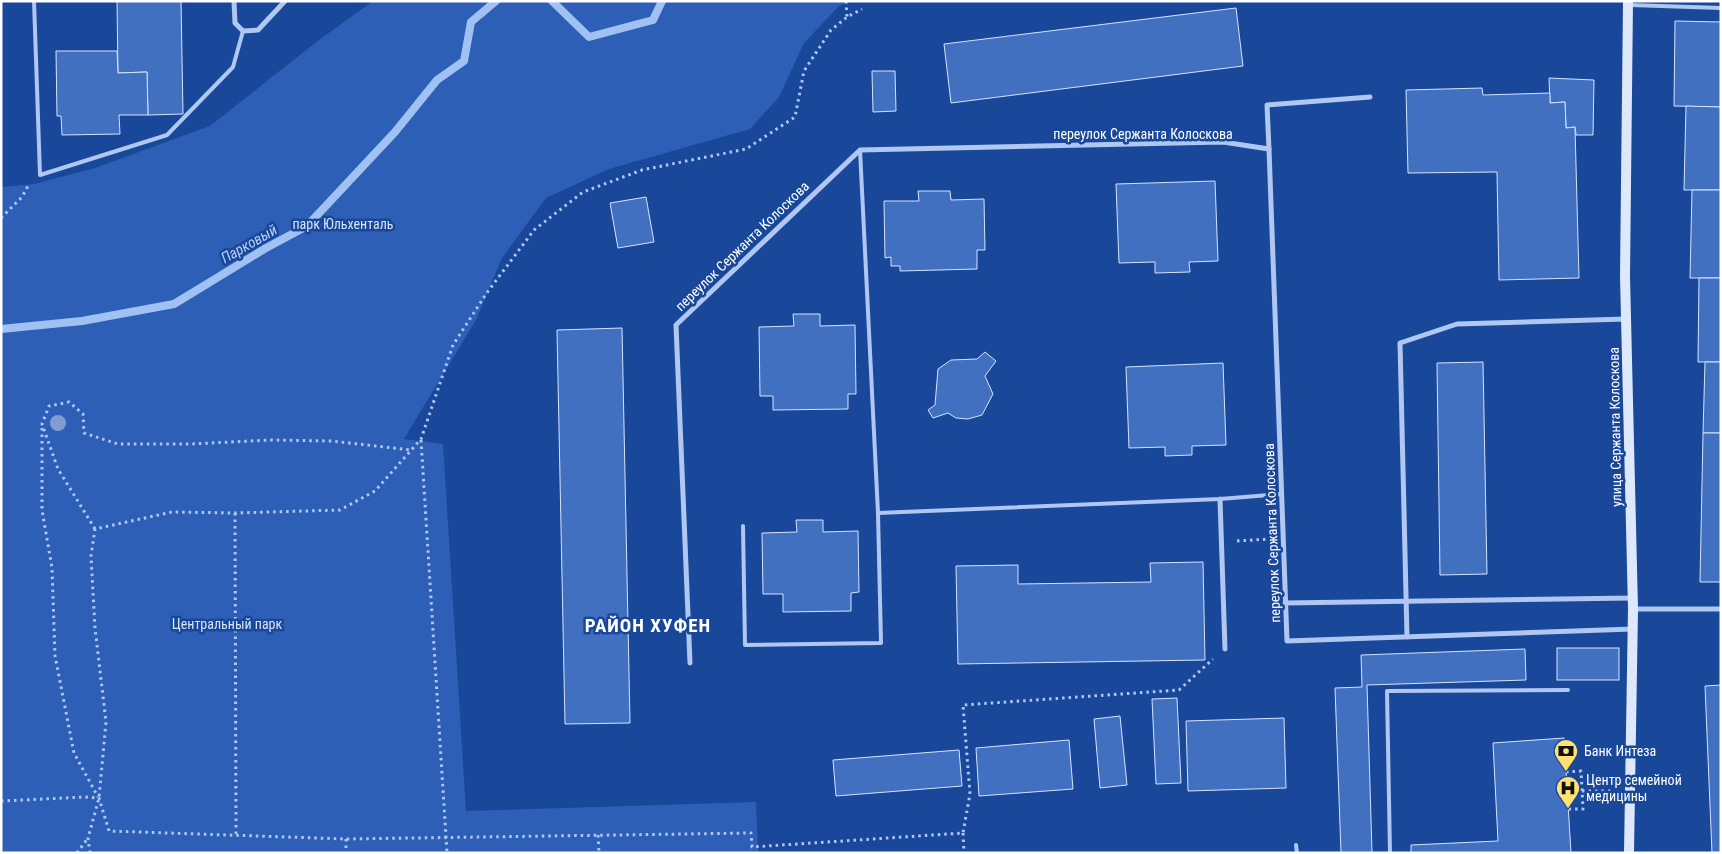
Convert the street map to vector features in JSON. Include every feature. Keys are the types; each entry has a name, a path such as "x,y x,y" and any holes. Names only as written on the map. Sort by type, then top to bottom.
{"main road":[{"name":"улица Сержанта Колоскова","path":"1628,3 1624,276 1633,604 1629,853"}],"street":[{"path":"234,1 235,22 243,31 258,30 285,1"},
{"path":"1269,149 1267,105 1370,97"},
{"name":"переулок Сержанта Колоскова","path":"690,662 676,325 860,150 1223,142 1269,149 1287,641 1633,629"},
{"path":"1407,637 1400,343 1457,324 1626,319"},
{"path":"1220,499 1225,649"},
{"path":"1285,603 1406,600 1633,604 1721,609"}],"lane":[{"path":"34,1 40,175 167,135 233,67 243,31"},
{"path":"1628,3 1721,8"},
{"path":"743,526 745,645 880,643 878,513 860,150"},
{"path":"878,513 1220,499 1282,494"},
{"path":"1390,853 1387,692 1568,690"},
{"path":"1296,844 1297,853"}],"path":[{"path":"846,1 847,17"},
{"path":"446,853 421,439 453,345 486,294 534,230 583,192 642,170 746,149 796,117 804,71 831,30 847,17 862,9"},
{"path":"1,218 22,197 39,162"},
{"path":"410,450 332,440 118,444 84,433 83,414 69,402 49,406 42,424 42,510 52,568 55,656 74,753 99,798 109,831 346,839 446,836 751,833 752,847 963,833"},
{"path":"42,424 58,469 95,529 90,556 95,628 106,722 99,798 88,838 77,853"},
{"path":"95,529 172,512 235,513 340,510 375,490 421,439"},
{"path":"235,513 236,835"},
{"path":"1222,542 1283,538"},
{"path":"964,853 963,833 970,794 963,705 1179,690 1219,653"},
{"path":"1566,772 1581,771 1583,810 1568,809"},
{"path":"1582,791 1630,791"},
{"path":"1,801 99,798"},
{"path":"598,835 599,853"},
{"path":"88,838 90,853"},
{"path":"346,839 346,853"}],"green space":[{"path":"373,1 852,1 839,6 804,43 779,97 750,129 609,169 546,198 502,258 476,320 404,439 443,444 466,811 756,802 758,853 1,853 1,186 34,184 95,168 210,126 319,40"}],"building":[{"path":"117,1 181,1 183,114 148,115 147,72 118,73"},
{"path":"1236,8 1243,66 951,103 944,44"},
{"path":"1675,21 1721,22 1721,107 1674,106"},
{"path":"56,51 117,51 118,73 147,72 148,115 119,115 120,134 62,135 61,116 57,116"},
{"path":"872,71 895,71 896,111 873,112"},
{"path":"1549,78 1594,80 1593,135 1576,135 1575,127 1566,128 1565,102 1550,103"},
{"path":"1482,88 1483,95 1550,93 1550,103 1565,102 1566,128 1575,127 1579,278 1499,280 1497,172 1408,173 1406,90"},
{"path":"1686,106 1721,107 1721,190 1684,190"},
{"path":"1215,181 1218,261 1189,262 1190,272 1155,273 1155,262 1119,263 1116,184"},
{"path":"1692,190 1721,190 1721,278 1690,278"},
{"path":"918,191 950,191 951,200 984,199 985,250 977,250 977,269 900,271 900,266 891,266 891,257 885,258 884,201 919,201"},
{"path":"646,197 654,242 618,248 610,203"},
{"path":"1699,278 1721,278 1721,362 1698,362"},
{"path":"793,314 820,314 820,326 855,325 856,394 848,394 848,409 773,410 773,396 760,396 759,327 794,326"},
{"path":"622,328 630,723 565,724 557,330"},
{"path":"985,352 996,361 985,376 993,394 982,415 968,419 956,418 948,413 933,418 928,410 935,405 938,369 951,360 977,359"},
{"path":"1483,362 1487,574 1440,575 1437,363"},
{"path":"1705,362 1721,362 1721,433 1703,433"},
{"path":"1223,363 1226,445 1192,446 1192,455 1165,456 1165,447 1129,448 1126,367"},
{"path":"1703,433 1721,433 1721,582 1700,582"},
{"path":"796,520 823,520 823,532 858,531 859,592 851,593 851,611 783,612 783,594 763,594 762,533 797,532"},
{"path":"1203,562 1205,660 958,664 956,566 1018,565 1018,584 1151,582 1150,563"},
{"path":"1557,648 1619,648 1619,680 1557,680"},
{"path":"1525,649 1526,680 1367,685 1372,853 1341,853 1335,688 1362,687 1361,655"},
{"path":"1721,685 1721,853 1712,853 1705,686"},
{"path":"1177,698 1181,783 1156,784 1152,699"},
{"path":"1120,716 1127,785 1100,788 1094,719"},
{"path":"1284,718 1286,788 1188,791 1186,721"},
{"path":"1564,738 1571,853 1411,853 1411,845 1498,841 1493,743"},
{"path":"1069,740 1073,789 979,796 976,748"},
{"path":"959,750 962,786 836,796 833,760"}],"waterway":[{"name":"Парковый","path":"1,329 82,321 174,304 266,248 307,226 395,132 437,80 464,61 471,22 496,1"},
{"name":"Парковый","path":"552,1 589,37 653,20 662,1"}],"place":[{"name":"Банк Интеза","path":"1566,772"},
{"name":"Центр семейной медицины","path":"1568,809"}],"district":[{"name":"РАЙОН ХУФЕН","path":"648,625"}],"park label":[{"name":"парк Юльхенталь","path":"343,224"},
{"name":"Центральный парк","path":"227,624"}]}
